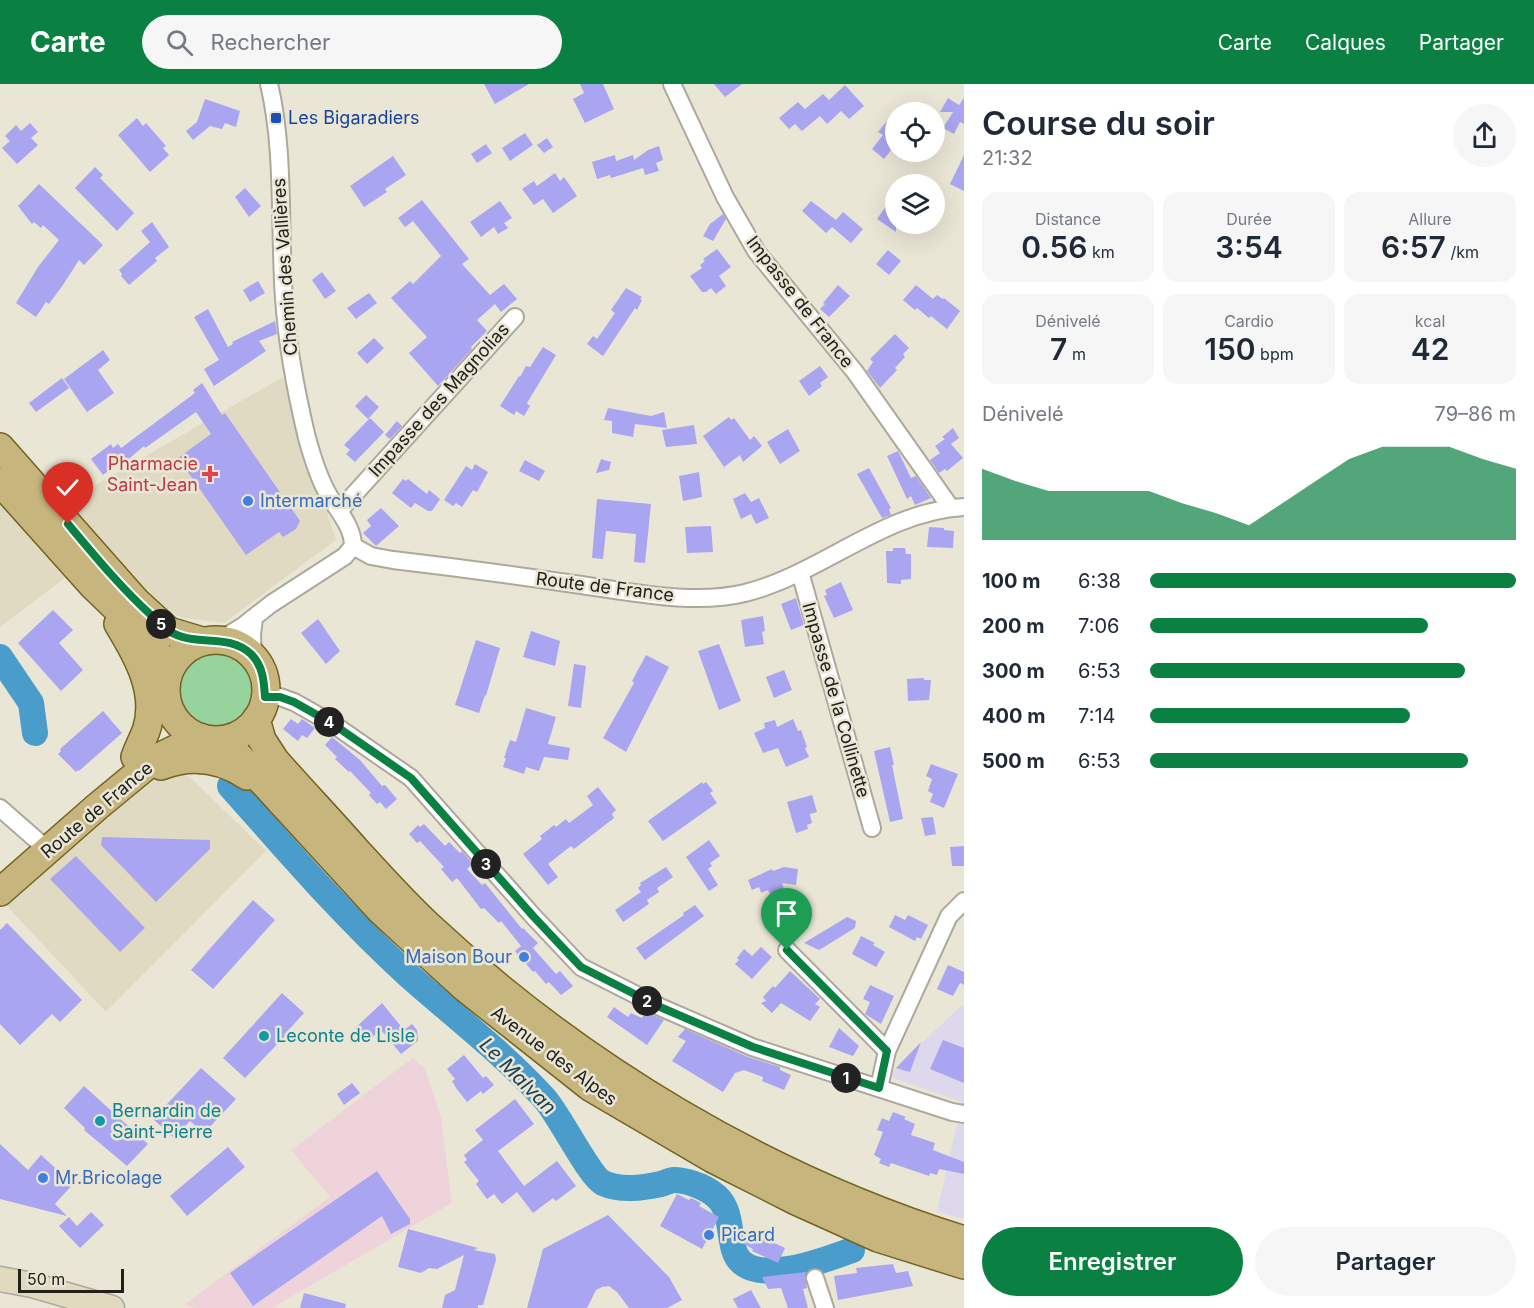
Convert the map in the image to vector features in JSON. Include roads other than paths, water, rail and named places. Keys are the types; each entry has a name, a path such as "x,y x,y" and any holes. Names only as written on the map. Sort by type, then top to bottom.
{"main road":[{"path":"0,447 136,602 169,631 211,641 232,642 253,656 264,677 261,708 244,731 236,736 209,738 183,728 171,712 156,650 144,635 93,586 0,482"},
{"path":"93,586 125,636 140,664 147,684 150,712 137,765 203,758 237,769 272,791"},
{"path":"167,691 170,670 180,655 186,649 211,641"},
{"name":"Route de France","path":"0,892 43,845 137,765 161,727 167,691"},
{"name":"Avenue des Alpes","path":"261,708 262,740 275,760 428,926 543,1022 636,1086 731,1141 823,1186 895,1216 964,1240"},
{"name":"Route de France","path":"137,765 209,738"},
{"name":"Avenue des Alpes","path":"209,738 236,753 380,910 421,948 465,988 590,1087 713,1159 787,1197 878,1238 964,1265"},
{"name":"Route de France","path":"0,872 43,845"},
{"path":"0,1270 32,1285"},
{"path":"0,1279 32,1285 112,1308"}],"street":[{"name":"Chemin des Vallières","path":"269,84 277,135 284,298 292,369 312,455 327,493 353,539 353,546"},
{"name":"Impasse de France","path":"672,84 725,197 756,251 855,372 957,507"},
{"name":"Impasse des Magnolias","path":"339,511 515,317"},
{"name":"Route de France","path":"353,546 372,556 393,560 694,599 723,598 747,592 800,572 908,518 957,507"},
{"path":"211,641 254,618 271,604 345,556 353,546"},
{"name":"Impasse de la Collinette","path":"800,572 872,828"},
{"path":"253,656 254,618"},
{"path":"261,708 280,697 294,702 333,724 411,778 581,967 660,1007 753,1047 964,1114"},
{"path":"0,808 43,845"},
{"path":"879,1088 887,1051 949,916 964,901"},
{"path":"787,950 887,1051"},
{"path":"815,1278 825,1308"}],"waterway":[{"name":"Le Malvan","path":"0,657 31,703 35,733"},
{"name":"Le Malvan","path":"230,786 316,882 383,952 477,1034 544,1098 590,1169 603,1183 632,1188 678,1180 708,1190 723,1204 734,1250 741,1262 754,1269 769,1271 787,1269 852,1250"}],"place":[{"name":"Les Bigaradiers","path":"276,118"},
{"name":"Pharmacie Saint-Jean","path":"210,474"},
{"name":"Intermarché","path":"248,501"},
{"name":"Maison Bour","path":"524,957"},
{"name":"Leconte de Lisle","path":"264,1036"},
{"name":"Bernardin de Saint-Pierre","path":"100,1121"},
{"name":"Mr.Bricolage","path":"43,1178"},
{"name":"Picard","path":"709,1235"}]}
